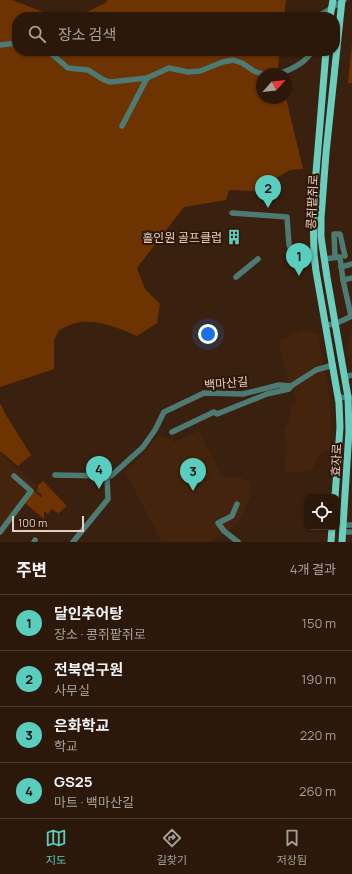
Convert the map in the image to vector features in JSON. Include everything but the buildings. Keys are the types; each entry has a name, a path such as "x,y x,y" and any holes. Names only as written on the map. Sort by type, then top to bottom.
{"main road":[{"name":"콩쥐팥쥐로","path":"340,19 342,0"},
{"name":"콩쥐팥쥐로","path":"326,56 313,209 314,255 331,355 346,400"},
{"name":"콩쥐팥쥐로","path":"336,56 321,218 324,259 335,324 349,376 346,400"},
{"path":"331,355 337,360 346,400"},
{"name":"효자로","path":"342,542 349,482 350,430 346,400"},
{"name":"효자로","path":"334,494 340,427 346,400"},
{"path":"331,542 332,530"}],"street":[{"path":"324,12 332,3 342,0"},
{"path":"0,45 12,44"},
{"path":"54,56 68,68 88,70 110,82 147,78 169,68 188,72 200,71 223,62 233,60 242,63 256,72"},
{"path":"292,68 308,56"},
{"path":"122,126 147,78"},
{"path":"232,213 287,217 290,248 298,255 314,255"},
{"path":"324,259 352,255"},
{"path":"326,325 335,324 352,316 343,280 340,257"},
{"path":"236,277 258,259"},
{"path":"341,267 352,264"},
{"path":"343,280 352,278"},
{"name":"백마산길","path":"107,476 111,476 144,448 164,412 204,393 243,394 279,385 291,386 316,370 333,364"},
{"path":"172,432 214,412 217,414 267,394 289,389 291,386"},
{"path":"55,475 107,476 108,499 73,542"},
{"path":"0,532 31,491 14,476"},
{"path":"237,504 232,516 218,523 224,532 238,542"},
{"path":"343,529 352,525"},
{"path":"343,529 352,532"}],"shaded area":[{"path":"0,0 12,0 43,12 12,12 12,56 279,56 279,68 256,68 256,104 287,104 303,169 290,170 254,191 229,190 226,200 184,207 137,268 145,289 160,304 157,323 137,336 102,323 80,322 72,324 59,330 54,340 54,369 0,387"},
{"path":"107,0 286,0 285,12 87,12 107,2"},
{"path":"352,43 352,83 348,83"},
{"path":"352,327 352,370 348,348"},
{"path":"302,330 318,335 331,406 331,451 325,450 318,456 312,470 299,473 285,472 286,443 284,429 289,421 291,407 297,399 290,386 278,341"},
{"path":"0,403 31,455 18,466 0,451"},
{"path":"199,431 222,477 240,477 250,483 250,498 238,523 226,533 209,542 162,542 125,472 144,454 158,435 176,442"},
{"path":"0,453 37,486 0,534"},
{"path":"43,481 67,506 59,513 52,509 48,514 44,511 44,519 25,503 34,491 42,498 42,495 37,491 38,485"}],"place":[{"name":"전북연구원","path":"268,208"},
{"name":"홀인원 골프클럽","path":"234,237"},
{"name":"달인추어탕","path":"299,276"},
{"name":"GS25","path":"99,489"},
{"name":"은화학교","path":"193,491"}]}
